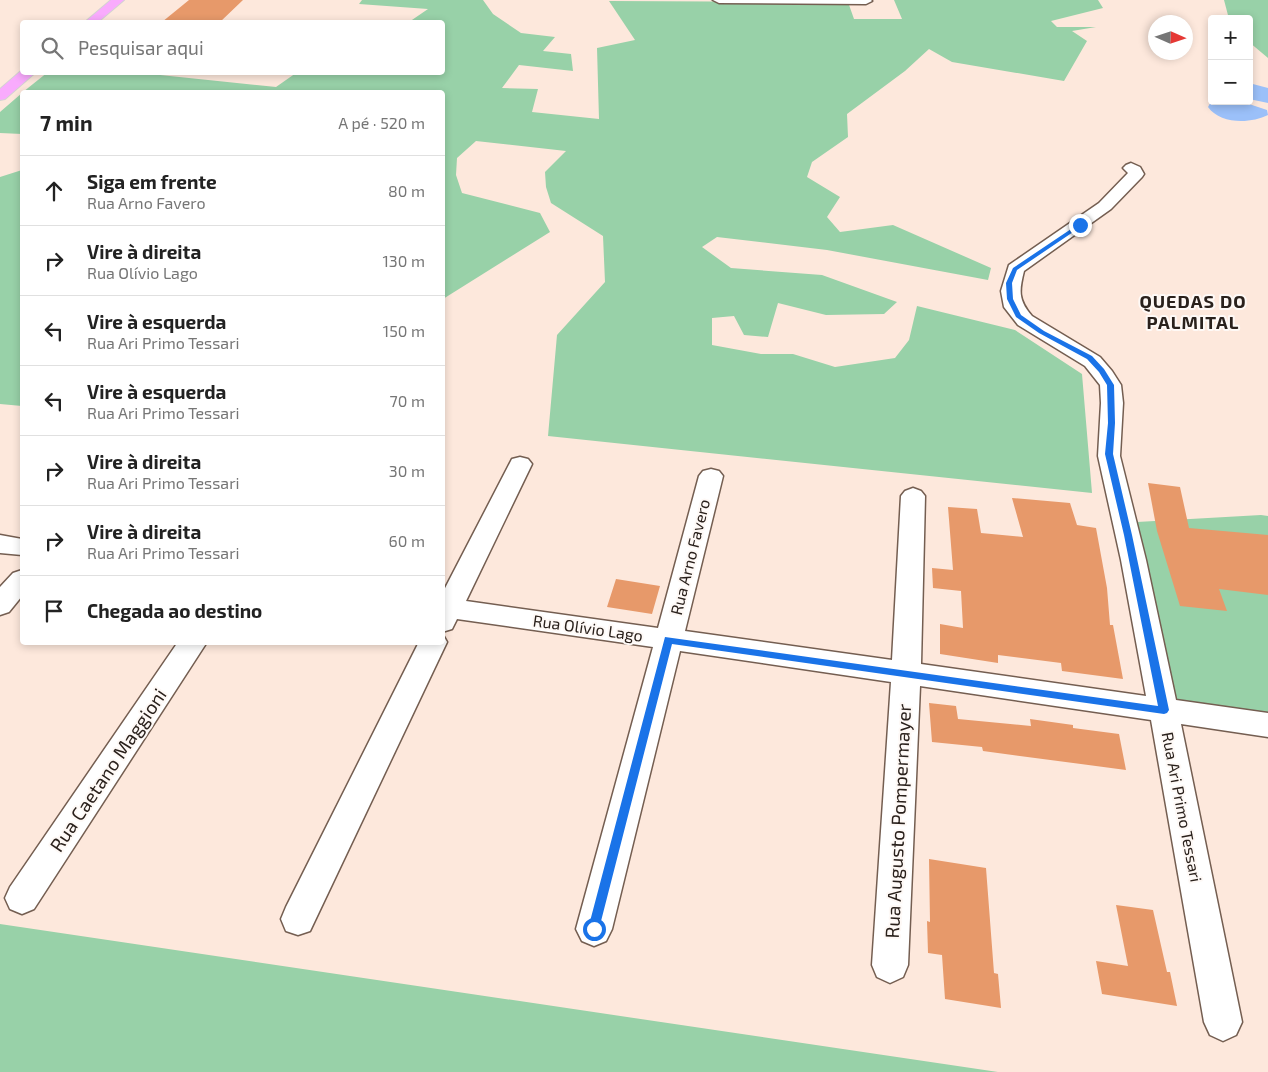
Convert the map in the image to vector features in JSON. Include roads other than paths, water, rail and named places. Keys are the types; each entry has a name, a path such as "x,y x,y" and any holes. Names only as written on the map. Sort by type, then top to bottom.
{"highway":[{"path":"93,20 118,0"},
{"path":"0,96 25,75"}],"street":[{"path":"719,0 866,1"},
{"name":"Rua Ari Primo Tessari","path":"1131,168 1135,170 1136,174 1105,206 1015,269 1009,283 1010,299 1019,316 1042,332 1090,357 1102,370 1111,385 1109,454 1128,535 1164,710 1223,1022"},
{"path":"445,613 520,464"},
{"name":"Rua Arno Favero","path":"594,929 711,476"},
{"name":"Rua Augusto Pompermayer","path":"890,965 906,674 913,496"},
{"path":"0,544 20,547"},
{"path":"0,605 20,581"},
{"name":"Rua Olívio Lago","path":"445,613 669,640 1268,725"},
{"name":"Rua Caetano Maggioni","path":"22,898 191,645"},
{"path":"298,918 432,645"}],"water":[{"path":"1253,84 1268,88 1268,103 1253,100"},
{"path":"1209,105 1252,105 1267,110 1268,115 1253,120 1236,121 1220,117 1208,107"}],"district":[{"name":"QUEDAS DO PALMITAL","path":"1193,312"}]}
